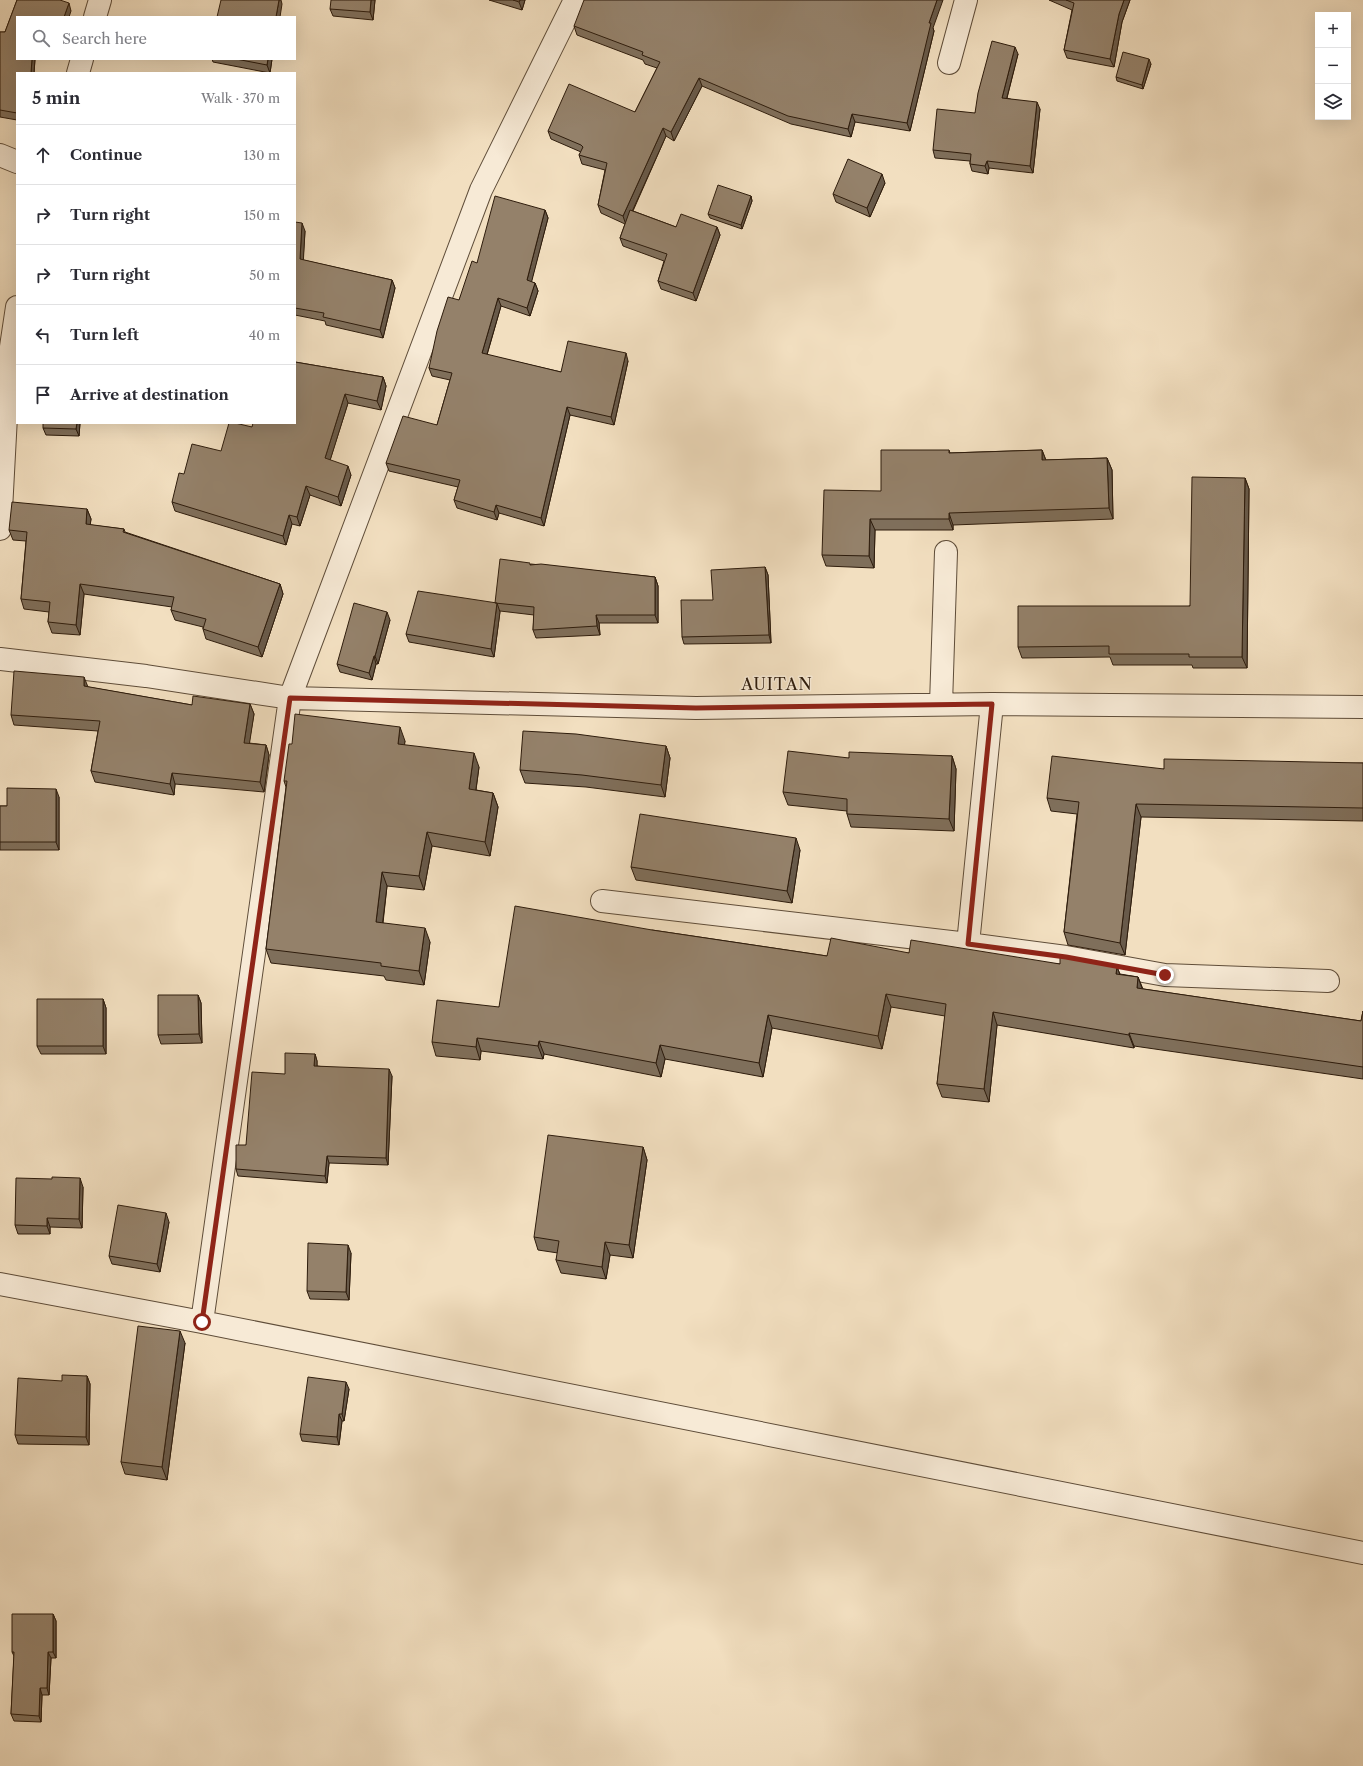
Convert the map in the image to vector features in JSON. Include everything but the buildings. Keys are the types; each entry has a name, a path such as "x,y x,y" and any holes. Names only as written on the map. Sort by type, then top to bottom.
{"street":[{"path":"95,16 100,0"},
{"path":"202,1322 290,698 481,190 575,0"},
{"path":"949,63 966,0"},
{"path":"78,72 82,60"},
{"path":"0,155 16,162"},
{"path":"0,528 9,360 16,314"},
{"path":"941,704 946,552"},
{"path":"0,659 146,676 290,698 696,708 941,704 1363,707"},
{"path":"968,944 992,704"},
{"path":"602,901 968,944 1066,957 1165,975 1328,981"},
{"path":"0,1284 202,1322 1363,1553"}],"district":[{"name":"AUITAN","path":"777,684"}],"route":[{"path":"202,1322 290,698 696,708 992,704 968,944 1066,957 1165,975"}]}
